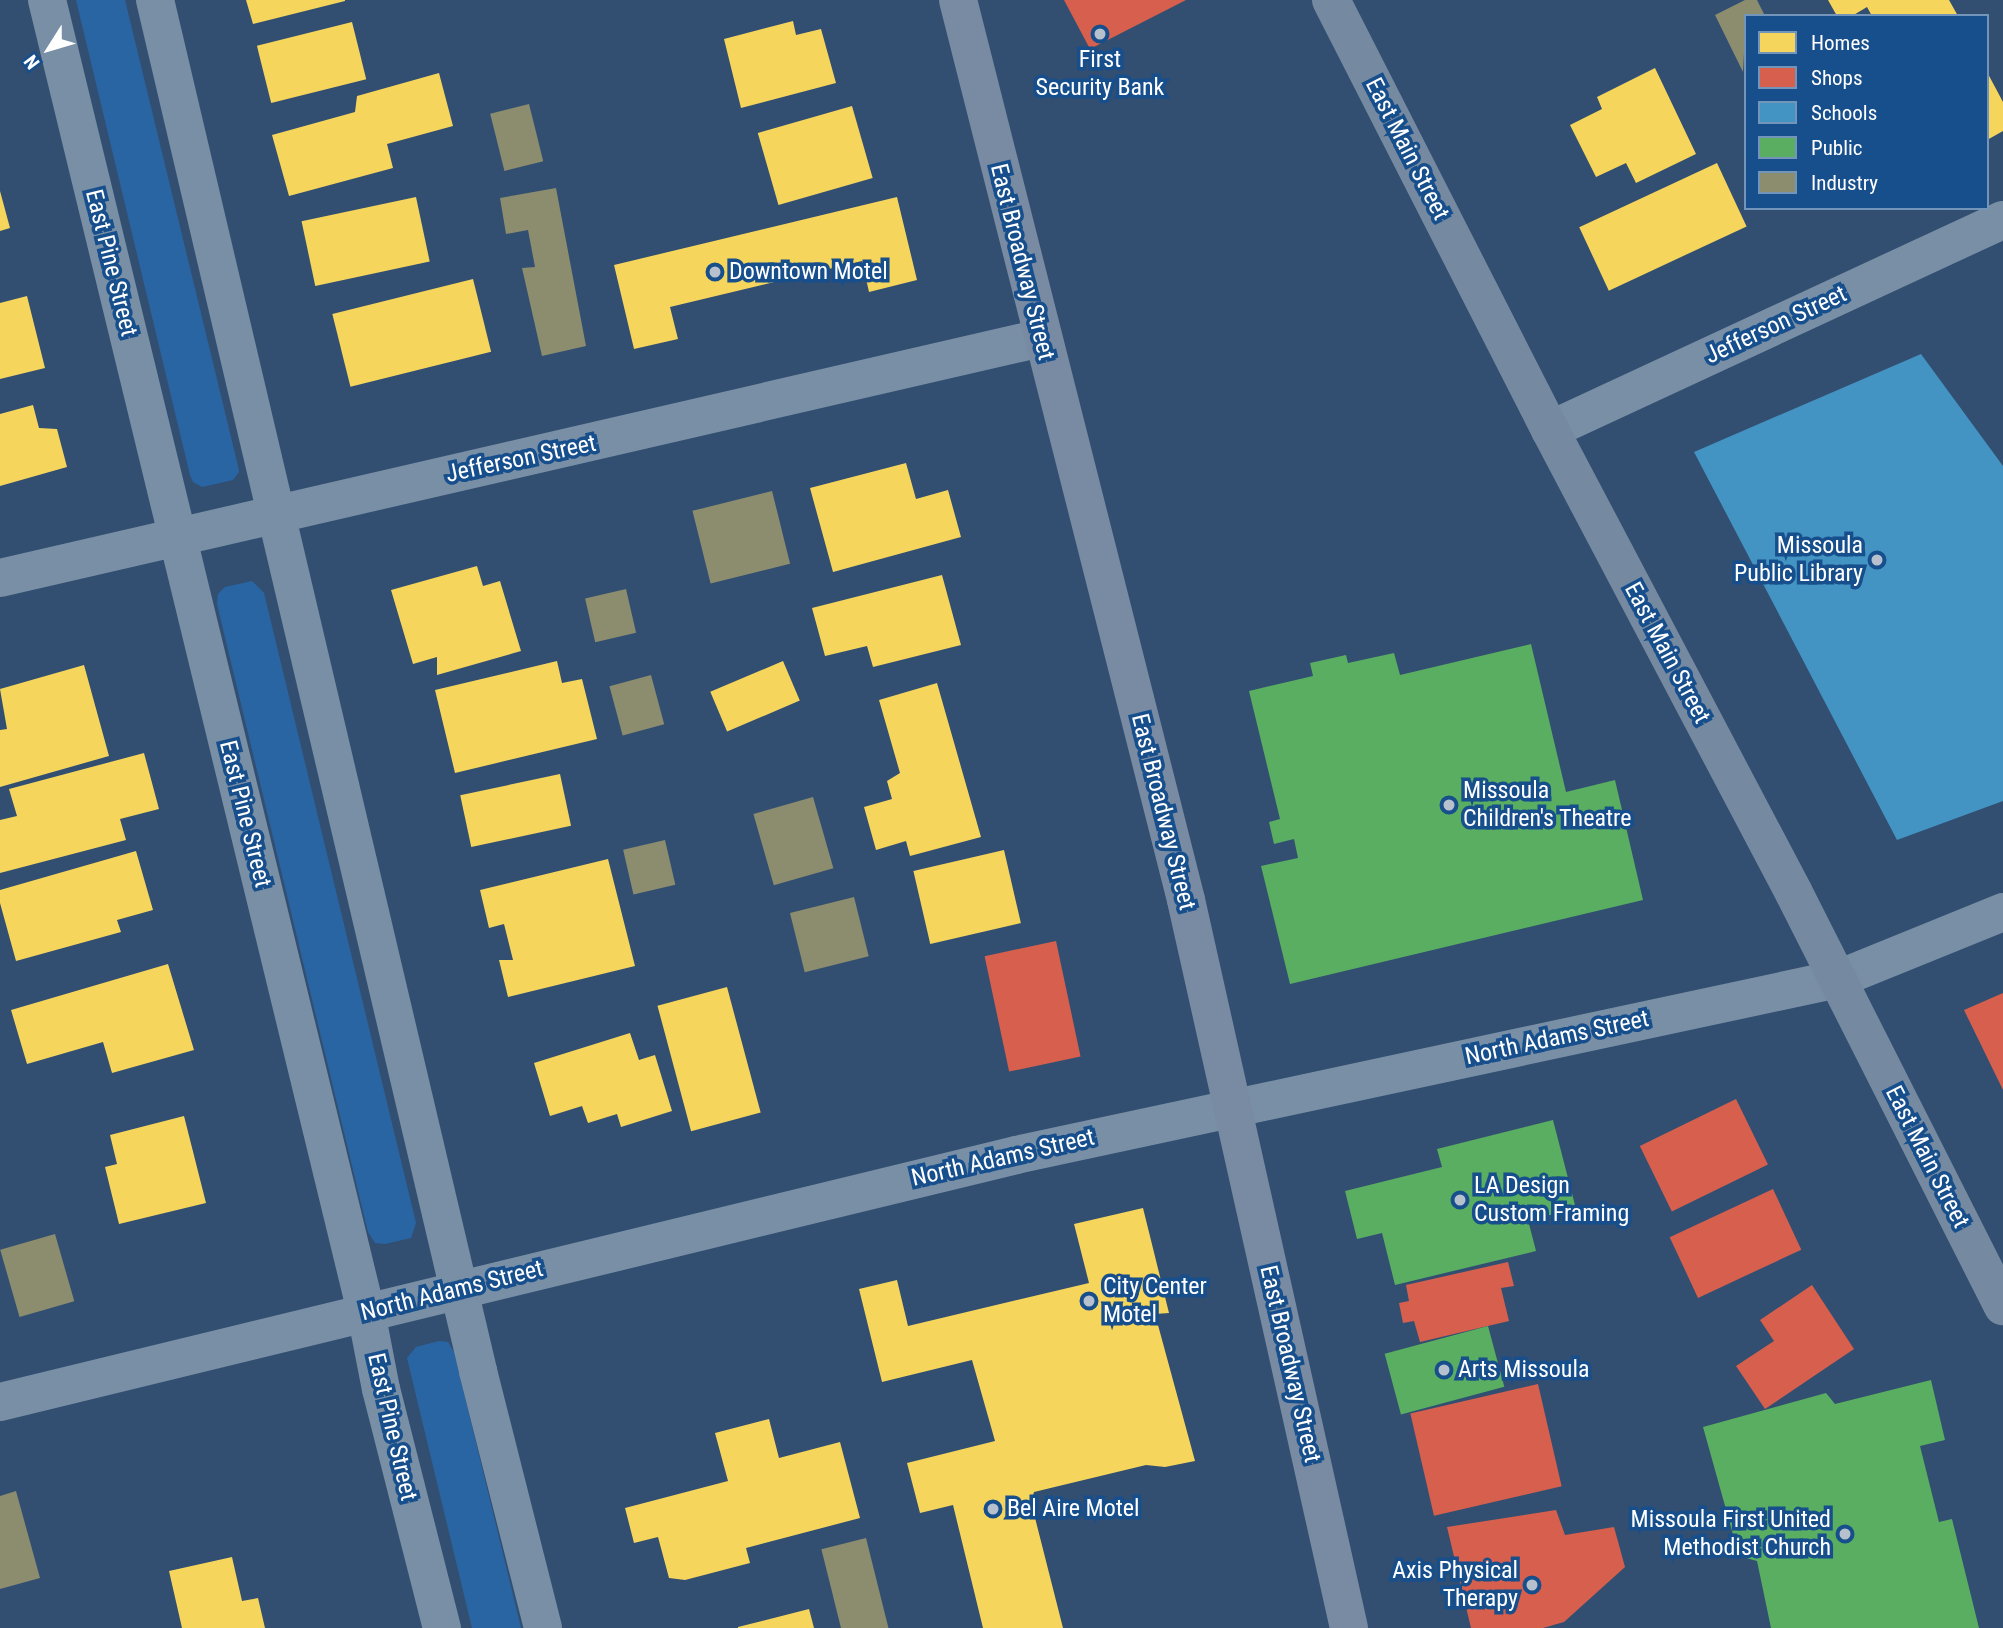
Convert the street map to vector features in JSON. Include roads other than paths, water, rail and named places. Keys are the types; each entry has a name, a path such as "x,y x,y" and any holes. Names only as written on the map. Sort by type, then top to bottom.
{"main road":[{"name":"East Broadway Street","path":"958,0 1041,338 1186,900 1349,1628"}],"street":[{"name":"East Pine Street","path":"47,0 366,1312 381,1389 442,1628"},
{"path":"155,0 460,1289 543,1628"},
{"name":"East Main Street","path":"1331,0 1550,430 1838,979 2003,1306"},
{"name":"Jefferson Street","path":"1550,430 2003,220"},
{"name":"Jefferson Street","path":"0,578 178,538 277,512 632,435 1041,338"},
{"name":"North Adams Street","path":"0,1402 833,1198 1234,1106 1838,979 2003,912"}],"place":[{"name":"First Security Bank","path":"1100,34"},
{"name":"Downtown Motel","path":"715,272"},
{"name":"Missoula Public Library","path":"1877,560"},
{"name":"Missoula Children's Theatre","path":"1449,805"},
{"name":"LA Design Custom Framing","path":"1460,1200"},
{"name":"City Center Motel","path":"1089,1301"},
{"name":"Arts Missoula","path":"1444,1370"},
{"name":"Bel Aire Motel","path":"993,1509"},
{"name":"Missoula First United Methodist Church","path":"1845,1534"},
{"name":"Axis Physical Therapy","path":"1532,1585"}]}
